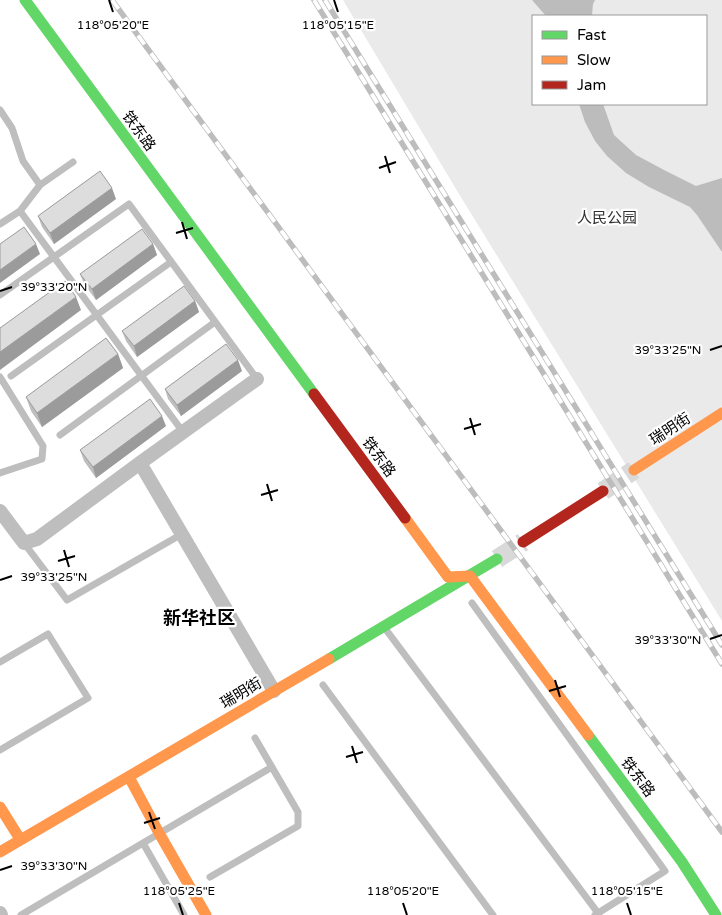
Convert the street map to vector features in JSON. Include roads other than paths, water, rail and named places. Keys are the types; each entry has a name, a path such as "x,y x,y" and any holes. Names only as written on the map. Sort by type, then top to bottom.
{"street":[{"name":"铁东路","path":"25,0 448,577 470,576 682,862 716,915"},
{"path":"0,511 24,543 37,539 257,379"},
{"name":"瑞明街","path":"634,470 722,414"},
{"path":"140,463 274,691"},
{"path":"523,542 603,491"},
{"name":"瑞明街","path":"0,852 497,559"},
{"path":"129,777 206,915"},
{"path":"0,807 20,839"}],"lane":[{"path":"0,110 12,128 23,161 40,185"},
{"path":"0,224 20,210 40,185 72,162"},
{"path":"0,296 128,204 257,379"},
{"path":"20,210 182,432"},
{"path":"11,376 171,262"},
{"path":"60,435 215,322"},
{"path":"0,377 44,446 42,459 0,473"},
{"path":"24,543 67,600 182,534"},
{"path":"384,626 596,914 665,871 472,603"},
{"path":"0,662 48,634 88,698 1,747"},
{"path":"322,684 493,915"},
{"path":"210,877 298,826 298,812 255,738"},
{"path":"21,915 272,768"},
{"path":"143,842 184,915"}],"tunnel":[{"path":"603,491 634,470"},
{"path":"497,559 523,542"}],"railway":[{"path":"112,0 722,832"},
{"path":"314,0 722,664"},
{"path":"325,0 722,645"}],"district":[{"name":"新华社区","path":"199,618"}],"park label":[{"name":"人民公园","path":"607,218"}]}
